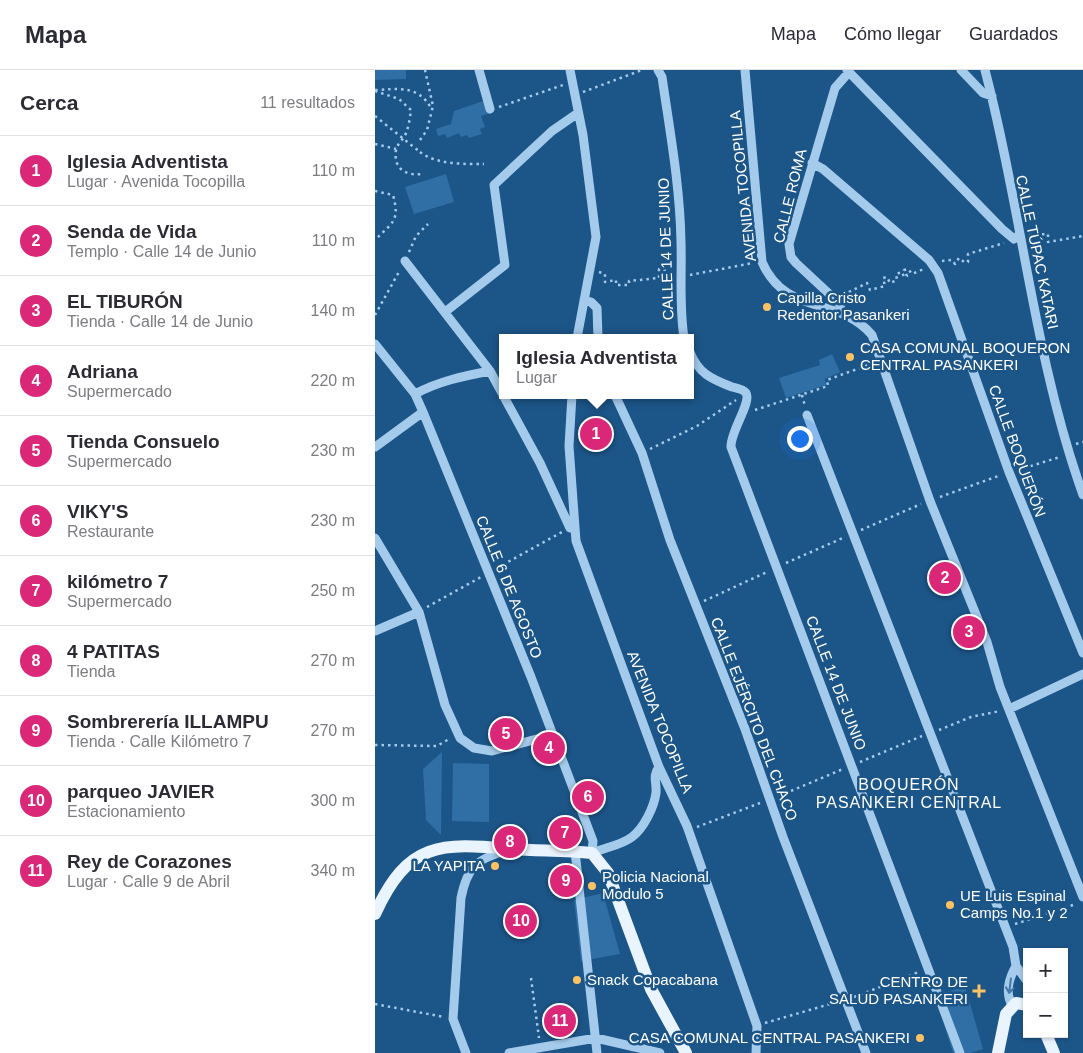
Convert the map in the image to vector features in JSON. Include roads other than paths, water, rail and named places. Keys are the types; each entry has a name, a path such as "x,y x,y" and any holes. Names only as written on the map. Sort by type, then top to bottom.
{"main road":[{"path":"375,914 395,878 411,861 426,852 445,846 462,845 592,853 608,874 651,989 686,1053"},
{"path":"998,1053 1006,1014 1011,1006 1023,1004"},
{"path":"1048,1038 1054,1053"}],"street":[{"path":"479,70 491,109"},
{"path":"569,70 578,113 596,237 578,334"},
{"name":"CALLE 14 DE JUNIO","path":"658,70 662,77 676,168 681,242 680,313 684,334"},
{"name":"AVENIDA TOCOPILLA","path":"745,70 762,262 769,278 779,288 807,304 841,312"},
{"path":"961,70 983,93 992,96"},
{"name":"CALLE TÚPAC KATARI","path":"985,70 992,96 1017,237 1037,324 1069,455 1083,496"},
{"path":"848,71 1002,229 1017,237"},
{"name":"CALLE ROMA","path":"841,312 841,306 835,299 796,263 789,250 789,244 835,88 848,71"},
{"path":"445,312 505,265 493,185 552,131 578,113"},
{"name":"CALLE BOQUERÓN","path":"812,163 823,170 929,260 938,273 1009,472 1083,653"},
{"path":"405,260 490,371 499,387"},
{"path":"584,300 591,302 597,308 599,334"},
{"path":"841,312 855,319 867,330 882,360 930,501 987,642 1009,708 1083,897"},
{"name":"CALLE 6 DE AGOSTO","path":"375,344 415,394 423,412 531,677 593,841 592,853"},
{"name":"CALLE 14 DE JUNIO","path":"694,361 697,368 709,379 741,390 746,394 748,401 732,433 731,447 778,567 960,1053"},
{"path":"415,394 430,386 452,379 490,371"},
{"path":"506,399 540,463 570,528 574,529"},
{"name":"AVENIDA TOCOPILLA","path":"572,399 569,446 576,541 659,767 687,826 757,1026 756,1053"},
{"name":"CALLE EJÉRCITO DEL CHACO","path":"617,399 642,453 670,540 745,729 783,837 866,1053"},
{"path":"375,447 423,412"},
{"path":"807,415 854,533 1004,928 1013,947 1016,966 1023,976"},
{"path":"375,538 419,612 445,705 457,734 465,743 474,748 492,751 552,735"},
{"path":"375,631 419,612"},
{"path":"1009,708 1083,674"},
{"path":"592,853 632,838 641,827 653,805 657,791 655,776 659,767"},
{"path":"466,1053 453,1019 461,898 465,881 474,865 483,858 513,849"},
{"path":"575,851 597,1053"},
{"path":"1011,1006 1008,997 1009,984 1016,966"},
{"path":"509,1053 596,1038 660,1053"}],"place":[{"name":"Capilla Cristo Redentor Pasankeri","path":"767,307"},
{"name":"CASA COMUNAL BOQUERON CENTRAL PASANKERI","path":"850,357"},
{"name":"Iglesia Adventista","path":"596,434"},
{"name":"Senda de Vida","path":"945,578"},
{"name":"EL TIBURÓN","path":"969,632"},
{"name":"Tienda Consuelo","path":"506,734"},
{"name":"Adriana","path":"549,748"},
{"name":"VIKY'S","path":"588,797"},
{"name":"kilómetro 7","path":"565,833"},
{"name":"4 PATITAS","path":"510,842"},
{"name":"LA YAPITA","path":"495,866"},
{"name":"Sombrerería ILLAMPU","path":"566,881"},
{"name":"Policia Nacional Modulo 5","path":"592,886"},
{"name":"UE Luis Espinal Camps No.1 y 2","path":"950,905"},
{"name":"parqueo JAVIER","path":"521,921"},
{"name":"Snack Copacabana","path":"577,980"},
{"name":"CENTRO DE SALUD PASANKERI","path":"979,991"},
{"name":"Rey de Corazones","path":"560,1021"},
{"name":"CASA COMUNAL CENTRAL PASANKERI","path":"920,1038"}],"district":[{"name":"BOQUERÓN PASANKERI CENTRAL","path":"909,793"}]}
